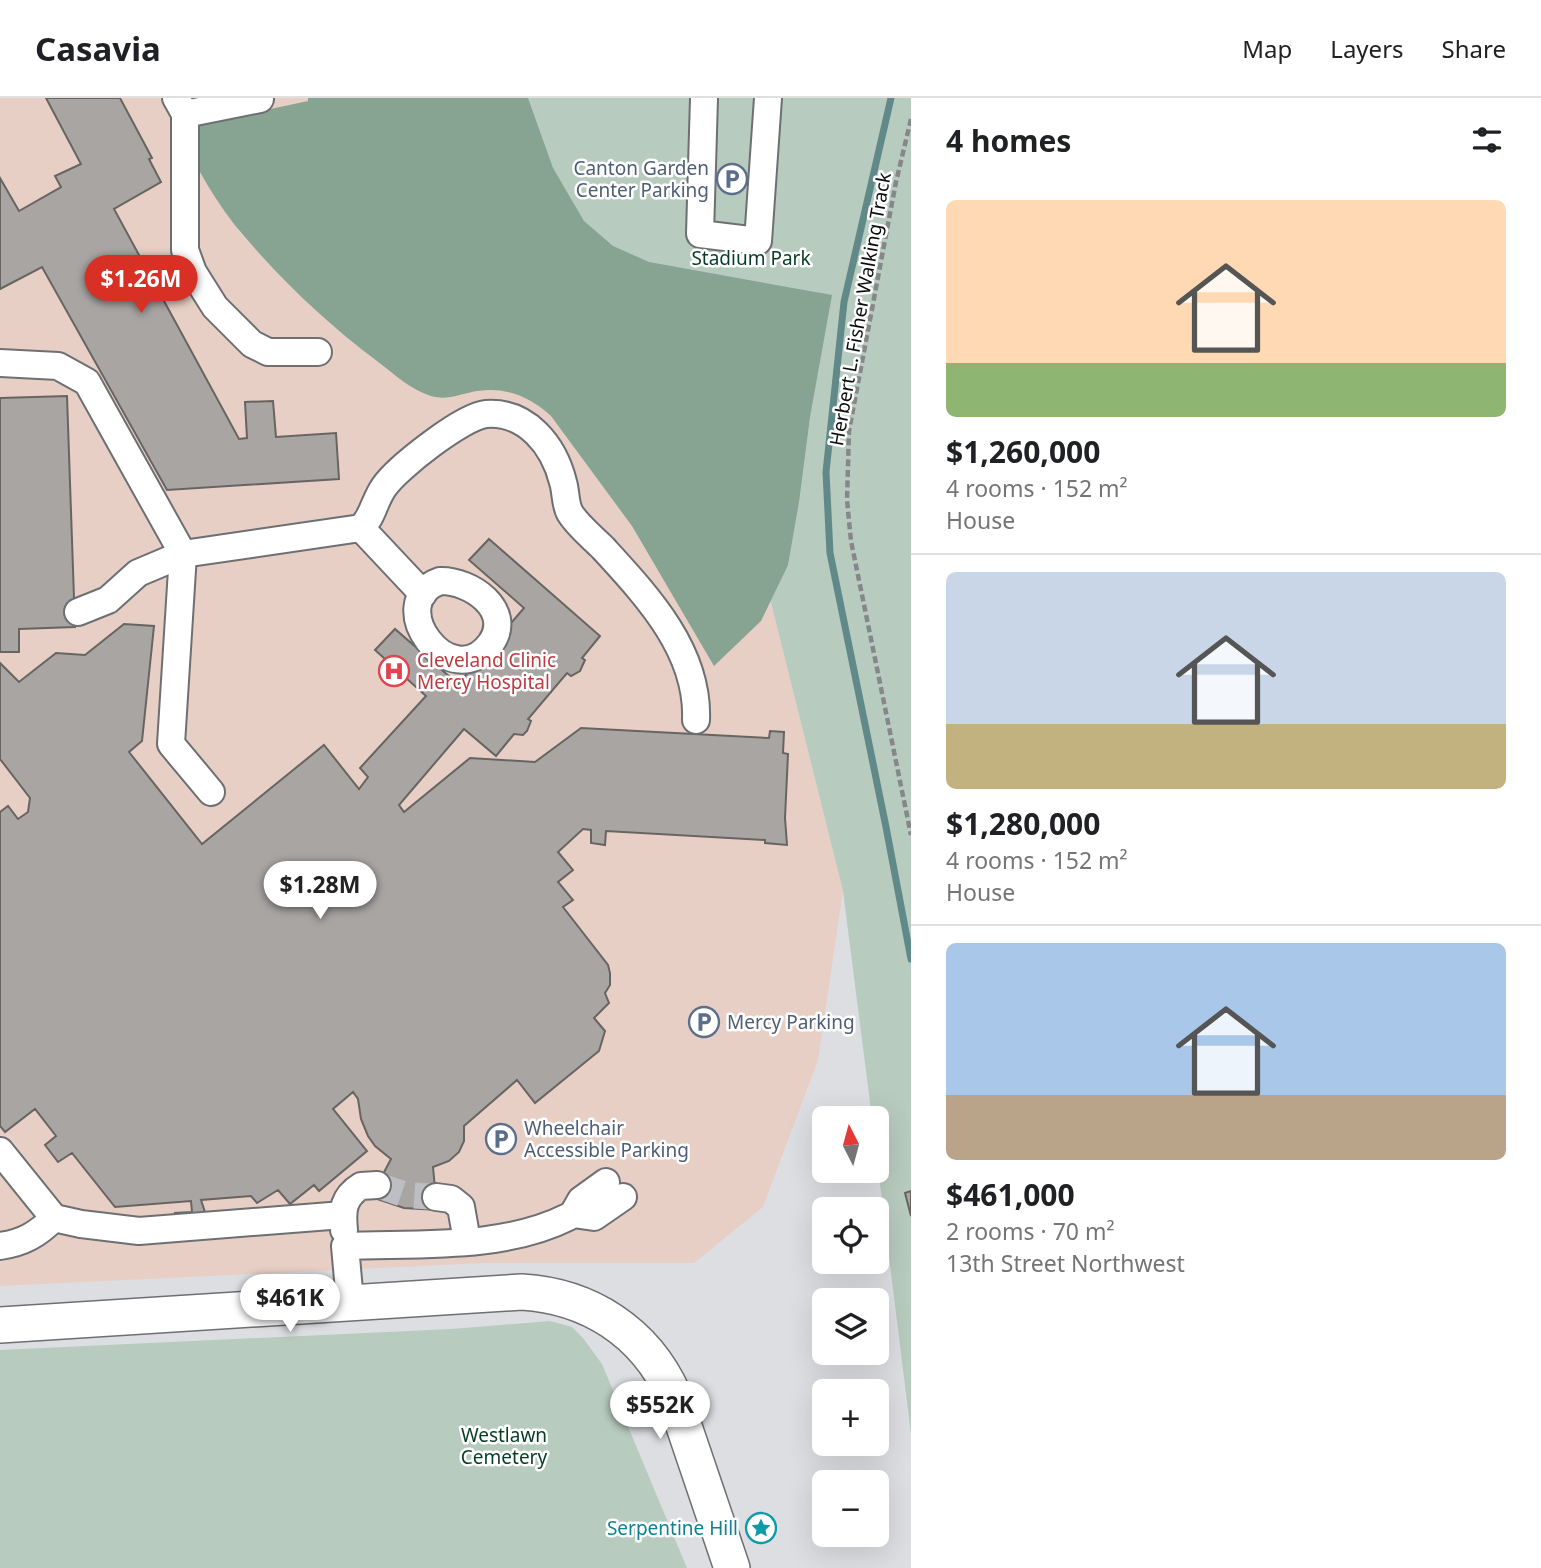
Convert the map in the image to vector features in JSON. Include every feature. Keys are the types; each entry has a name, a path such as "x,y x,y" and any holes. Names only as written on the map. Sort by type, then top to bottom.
{"main road":[{"path":"0,1325 522,1292 549,1294 587,1306 622,1327 639,1342 667,1380 732,1568"}],"lane":[{"path":"704,98 700,234 758,241 768,98"},
{"path":"260,99 180,106 185,250 193,272 215,307 252,344 268,352 318,352"},
{"path":"0,363 58,366 87,382 183,554 171,744 211,792"},
{"path":"78,612 108,600 138,573 183,554 361,528 370,519 376,501 388,482 450,429 483,415 505,415 523,423 548,446 557,461 569,512 625,571 676,639 695,687 696,720"},
{"path":"361,528 423,594"},
{"path":"0,1151 54,1218 94,1226 139,1231 343,1215"},
{"path":"350,1302 344,1203 350,1193 361,1186 377,1185"},
{"path":"345,1246 467,1241 516,1236 573,1214 594,1217 614,1190"},
{"path":"436,1197 451,1199 461,1207 467,1241"},
{"path":"2,1242 30,1238 54,1218"}],"path":[{"name":"Herbert L. Fisher Walking Track","path":"911,119 896,181 849,431 847,500 851,541 911,835"}],"shaded area":[{"name":"Cleveland Clinic Mercy Hospital","path":"0,98 308,98 308,101 733,450 843,891 818,1060 763,1207 694,1263 484,1263 0,1286"}],"green space":[{"name":"Stadium Park","path":"308,98 911,98 911,1434 889,1257 889,1197 882,1197 880,1183 889,1183 889,1106 870,1106 843,891 733,450"},
{"path":"308,98 528,98 553,168 584,221 613,246 649,262 832,295 788,565 761,621 714,666 632,526 551,416 523,397 502,391 480,391 450,397 436,397 424,393 359,348 292,287 235,225 216,199 176,129 308,101"},
{"name":"Westlawn Cemetery","path":"550,1321 572,1327 602,1364 687,1568 0,1568 0,1350 451,1329"}],"building":[{"path":"46,98 120,98 152,158 149,159 161,182 114,209 239,439 247,438 245,402 273,401 276,437 336,433 339,479 167,490 42,267 0,289 0,178 19,211 61,187 55,176 81,164"},
{"path":"67,396 75,627 19,629 19,652 0,652 0,398"},
{"name":"Cleveland Clinic Mercy Hospital","path":"489,539 600,636 582,658 585,660 580,671 571,676 567,673 528,719 531,721 523,735 514,734 496,756 464,729 399,805 404,812 470,758 535,762 581,728 769,738 770,731 784,732 783,753 788,754 785,818 787,845 765,843 765,840 606,831 605,845 591,843 591,830 583,829 558,852 573,870 558,882 573,900 563,907 608,965 610,973 610,985 605,993 609,1003 594,1018 605,1031 599,1051 535,1103 517,1080 464,1126 464,1141 459,1152 449,1161 433,1167 437,1210 404,1208 371,1197 391,1159 375,1146 368,1136 361,1119 358,1099 353,1092 333,1109 367,1151 319,1191 314,1185 290,1204 278,1190 257,1203 251,1196 201,1200 208,1221 176,1224 175,1213 192,1212 191,1201 115,1207 72,1153 58,1162 45,1145 56,1136 35,1109 5,1132 0,1126 0,812 8,806 18,819 28,812 30,798 0,759 0,663 19,682 56,653 85,655 124,624 154,626 142,741 129,752 202,844 324,745 359,789 368,777 360,768 426,696 375,650 395,629 458,684 524,608 469,560"},
{"path":"911,1191 911,1216 905,1193"}],"waterway":[{"path":"891,98 844,302 826,472 830,553 911,959"}],"tunnel":[{"path":"377,1185 406,1195 436,1197"}],"place":[{"name":"Canton Garden Center Parking","path":"732,179"},
{"name":"Cleveland Clinic Mercy Hospital","path":"394,671"},
{"name":"Mercy Parking","path":"704,1022"},
{"name":"Wheelchair Accessible Parking","path":"501,1139"},
{"name":"Serpentine Hill","path":"761,1528"}]}
